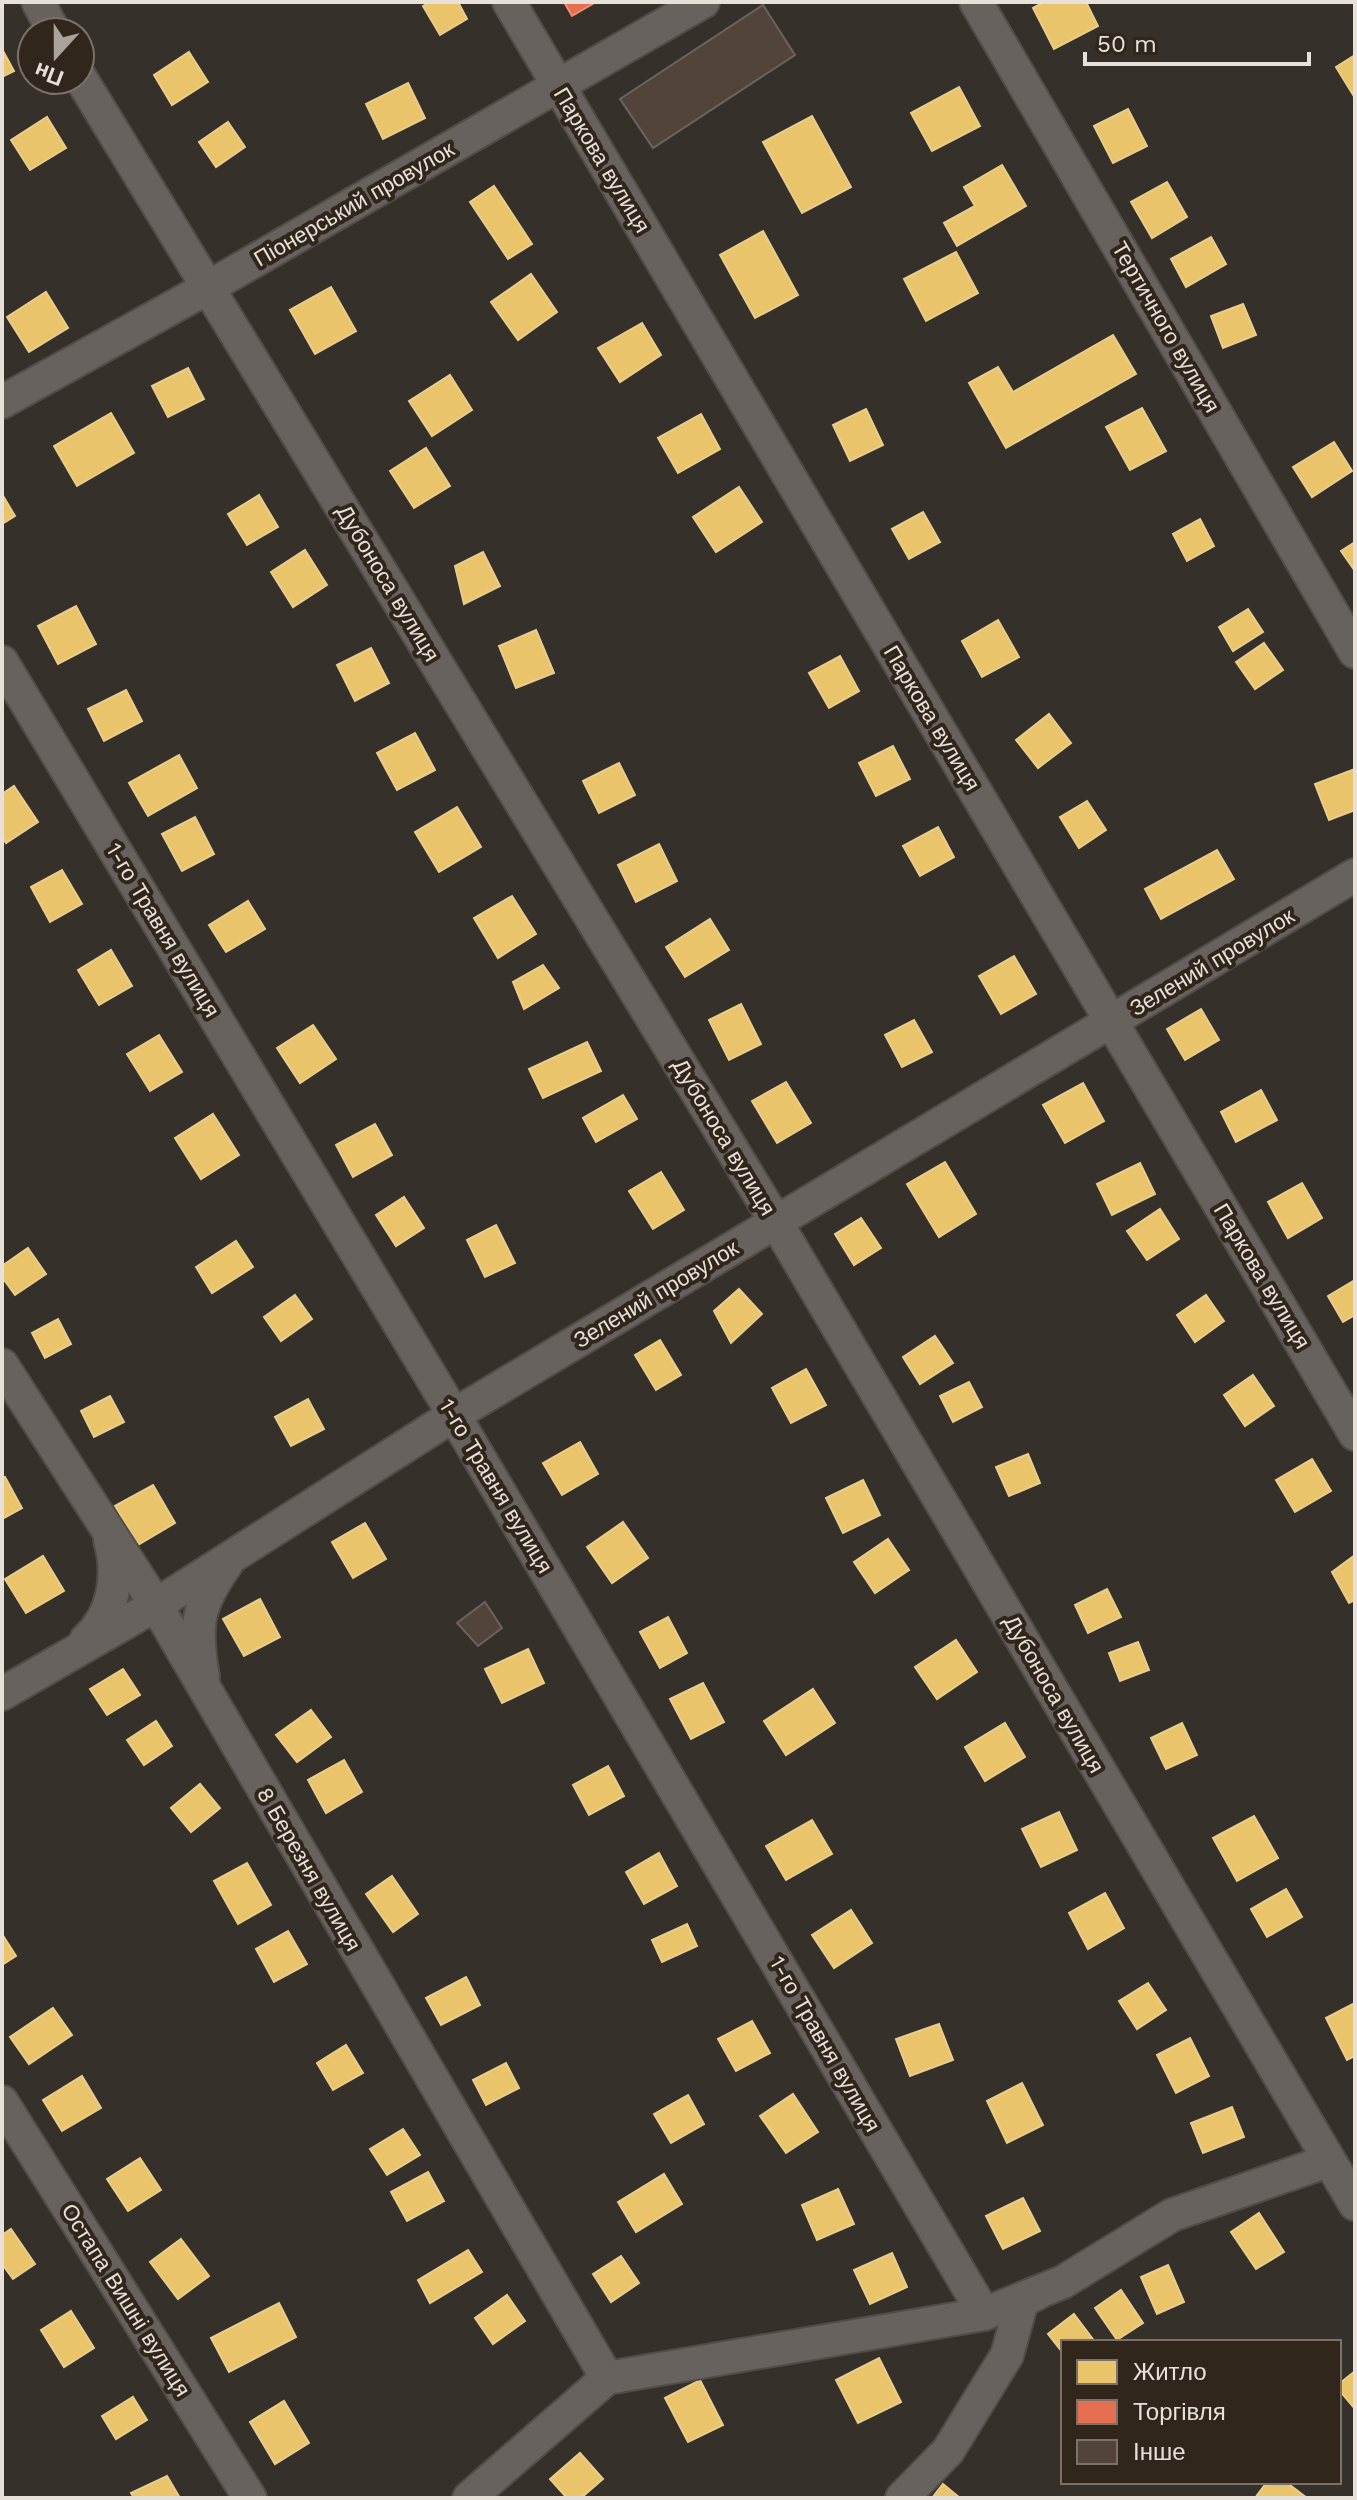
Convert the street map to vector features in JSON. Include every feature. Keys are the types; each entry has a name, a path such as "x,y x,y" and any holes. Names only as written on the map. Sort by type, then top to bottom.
{"street":[{"name":"Паркова вулиця","path":"509,2 1355,1434"},
{"name":"Піонерський провулок","path":"2,402 209,287 703,2"},
{"name":"Тертичного вулиця","path":"976,2 1355,652"},
{"name":"Дубоноса вулиця","path":"92,96 776,1222 1355,2204"},
{"name":"1-го Травня вулиця","path":"2,662 454,1415 984,2314"},
{"name":"Зелений провулок","path":"2,1694 156,1605 454,1415 1355,875"},
{"name":"8 Березня вулиця","path":"2,1365 156,1605 607,2378"},
{"path":"74,1651 98,1630 112,1596 114,1553 107,1529"},
{"path":"206,1692 201,1663 200,1613 207,1592 232,1556"},
{"name":"Остапа Вишні вулиця","path":"2,2102 250,2498"},
{"path":"902,2498 948,2451 1007,2355 1022,2301 1063,2282 1172,2215 1328,2161"},
{"path":"469,2498 607,2378 984,2314 1063,2282"}],"building: Житло":[{"path":"430,2 458,2 467,19 440,35 423,6"},
{"path":"1044,2 1086,2 1098,26 1054,49 1033,8"},
{"path":"2,49 14,71 2,77"},
{"path":"189,52 208,82 172,105 154,75"},
{"path":"1355,55 1355,98 1336,67"},
{"path":"408,83 425,118 383,139 366,104"},
{"path":"959,87 980,126 932,151 911,113"},
{"path":"1128,109 1147,146 1113,163 1094,126"},
{"path":"812,116 851,187 802,213 763,142"},
{"path":"47,117 66,148 30,170 11,140"},
{"path":"228,122 245,147 216,167 199,142"},
{"path":"1002,165 1026,206 957,246 944,223 975,206 964,187"},
{"path":"1167,182 1187,217 1152,238 1131,202"},
{"path":"494,186 532,244 508,259 470,202"},
{"path":"763,231 798,295 755,318 720,255"},
{"path":"1211,237 1226,264 1186,287 1171,259"},
{"path":"956,252 978,293 926,321 904,279"},
{"path":"531,274 557,312 518,340 491,302"},
{"path":"331,287 356,331 315,354 290,310"},
{"path":"46,292 68,328 29,352 7,317"},
{"path":"1243,304 1256,335 1223,348 1211,316"},
{"path":"642,323 661,355 620,382 598,348"},
{"path":"1113,335 1136,374 1006,448 969,383 998,367 1013,392"},
{"path":"188,368 204,399 168,417 152,386"},
{"path":"450,375 472,410 432,436 409,401"},
{"path":"1142,408 1166,451 1130,470 1106,427"},
{"path":"866,409 883,445 850,461 833,425"},
{"path":"111,413 134,453 77,486 54,446"},
{"path":"701,414 720,449 678,473 658,438"},
{"path":"1334,442 1352,471 1312,497 1293,467"},
{"path":"426,448 450,486 414,508 390,471"},
{"path":"739,487 762,522 716,552 693,517"},
{"path":"2,494 15,516 2,524"},
{"path":"259,495 278,527 247,545 228,514"},
{"path":"923,512 940,542 909,559 892,529"},
{"path":"1200,519 1214,546 1187,561 1173,534"},
{"path":"1355,542 1355,571 1341,551"},
{"path":"305,550 327,585 293,607 271,572"},
{"path":"483,552 500,586 464,604 455,566"},
{"path":"76,606 96,644 58,664 38,626"},
{"path":"1248,609 1263,632 1233,651 1219,627"},
{"path":"998,620 1019,657 982,677 962,641"},
{"path":"536,630 554,673 516,688 499,646"},
{"path":"1264,643 1283,670 1255,689 1236,662"},
{"path":"371,648 389,683 355,701 337,665"},
{"path":"840,656 859,691 829,708 809,673"},
{"path":"126,690 142,721 104,741 88,709"},
{"path":"1049,714 1071,743 1038,768 1016,740"},
{"path":"415,733 435,770 397,790 377,753"},
{"path":"893,746 910,779 876,796 859,763"},
{"path":"179,755 197,788 148,816 129,783"},
{"path":"619,763 635,795 599,813 583,781"},
{"path":"1355,769 1355,810 1329,820 1315,784"},
{"path":"14,786 38,822 6,843 2,836 2,794"},
{"path":"1087,801 1106,830 1079,848 1060,817"},
{"path":"457,807 481,847 439,872 415,832"},
{"path":"195,817 214,854 182,871 162,834"},
{"path":"938,827 954,857 920,876 903,846"},
{"path":"659,844 677,881 636,902 618,865"},
{"path":"1217,850 1234,879 1161,919 1145,889"},
{"path":"62,870 82,904 50,922 31,887"},
{"path":"512,896 536,934 498,958 474,918"},
{"path":"248,901 265,929 226,952 209,925"},
{"path":"710,919 729,950 685,977 666,947"},
{"path":"111,950 132,986 99,1005 78,970"},
{"path":"1014,956 1036,994 1001,1014 979,976"},
{"path":"543,965 559,988 524,1009 513,982"},
{"path":"741,1004 761,1044 729,1060 709,1020"},
{"path":"1201,1009 1219,1040 1185,1060 1167,1029"},
{"path":"914,1020 932,1052 902,1067 885,1035"},
{"path":"313,1025 336,1059 300,1083 277,1048"},
{"path":"159,1035 182,1072 150,1091 127,1054"},
{"path":"587,1042 601,1071 543,1098 529,1069"},
{"path":"786,1082 811,1123 777,1143 752,1101"},
{"path":"1083,1083 1104,1121 1065,1143 1043,1105"},
{"path":"1261,1090 1277,1120 1236,1142 1221,1112"},
{"path":"623,1095 637,1119 596,1142 583,1118"},
{"path":"213,1114 239,1155 201,1179 175,1138"},
{"path":"375,1124 392,1155 353,1177 336,1145"},
{"path":"945,1162 976,1214 939,1237 907,1184"},
{"path":"1140,1163 1155,1194 1112,1215 1097,1184"},
{"path":"661,1172 684,1210 653,1229 629,1191"},
{"path":"1302,1183 1322,1218 1288,1238 1268,1202"},
{"path":"404,1197 424,1228 396,1246 376,1215"},
{"path":"1160,1209 1179,1239 1147,1260 1127,1231"},
{"path":"861,1218 881,1248 854,1265 835,1234"},
{"path":"496,1225 515,1263 485,1277 467,1240"},
{"path":"236,1241 253,1267 212,1293 196,1267"},
{"path":"28,1248 46,1274 15,1295 2,1277 2,1266"},
{"path":"1355,1280 1355,1315 1343,1322 1328,1296"},
{"path":"739,1289 762,1314 731,1343 714,1311"},
{"path":"295,1295 312,1319 281,1341 264,1317"},
{"path":"1206,1295 1224,1321 1195,1342 1177,1315"},
{"path":"58,1319 71,1344 45,1358 32,1333"},
{"path":"935,1336 953,1363 920,1384 903,1357"},
{"path":"660,1340 681,1375 656,1390 635,1355"},
{"path":"806,1369 826,1405 791,1423 772,1388"},
{"path":"1253,1375 1274,1406 1245,1426 1224,1395"},
{"path":"969,1382 982,1407 953,1422 940,1396"},
{"path":"110,1396 124,1422 94,1437 81,1411"},
{"path":"308,1399 324,1429 291,1446 275,1417"},
{"path":"580,1442 598,1474 562,1495 543,1463"},
{"path":"1028,1454 1040,1483 1009,1496 996,1467"},
{"path":"1312,1459 1331,1491 1295,1512 1276,1480"},
{"path":"5,1477 22,1508 2,1519 2,1478"},
{"path":"863,1480 880,1515 843,1533 826,1498"},
{"path":"153,1485 175,1523 138,1545 115,1506"},
{"path":"623,1522 648,1558 612,1583 587,1547"},
{"path":"365,1523 386,1559 353,1578 332,1542"},
{"path":"888,1539 909,1570 875,1593 854,1562"},
{"path":"1355,1555 1355,1600 1349,1603 1332,1572"},
{"path":"43,1556 64,1591 26,1613 5,1579"},
{"path":"1107,1589 1121,1617 1088,1633 1075,1605"},
{"path":"260,1599 280,1637 244,1656 223,1619"},
{"path":"668,1617 687,1653 660,1668 640,1632"},
{"path":"956,1640 977,1672 937,1699 915,1667"},
{"path":"1138,1642 1149,1670 1120,1681 1109,1653"},
{"path":"528,1649 544,1683 502,1703 485,1669"},
{"path":"123,1669 140,1695 107,1715 90,1689"},
{"path":"703,1683 724,1722 691,1739 670,1699"},
{"path":"813,1689 835,1723 786,1755 764,1721"},
{"path":"311,1710 331,1737 297,1762 276,1735"},
{"path":"156,1721 172,1746 144,1765 127,1740"},
{"path":"1005,1723 1025,1757 985,1781 965,1747"},
{"path":"1182,1723 1197,1755 1166,1769 1151,1738"},
{"path":"344,1760 362,1792 326,1813 308,1780"},
{"path":"608,1766 624,1796 589,1815 573,1785"},
{"path":"200,1784 220,1808 191,1832 171,1808"},
{"path":"1059,1812 1077,1850 1041,1867 1022,1829"},
{"path":"1254,1816 1278,1858 1237,1881 1213,1838"},
{"path":"812,1820 832,1854 786,1880 766,1846"},
{"path":"659,1853 677,1886 644,1904 626,1872"},
{"path":"247,1863 271,1905 238,1924 214,1881"},
{"path":"392,1876 418,1914 393,1932 366,1894"},
{"path":"1286,1889 1302,1917 1267,1937 1251,1909"},
{"path":"1105,1893 1124,1928 1088,1949 1069,1913"},
{"path":"851,1910 872,1943 834,1968 812,1935"},
{"path":"687,1924 697,1946 662,1962 652,1940"},
{"path":"288,1931 307,1964 274,1982 256,1949"},
{"path":"2,1934 16,1956 2,1965"},
{"path":"466,1977 480,2005 441,2025 426,1998"},
{"path":"1148,1983 1166,2010 1137,2029 1119,2001"},
{"path":"1355,2003 1355,2056 1347,2060 1326,2018"},
{"path":"53,2008 72,2035 29,2064 10,2037"},
{"path":"752,2021 770,2053 736,2071 718,2039"},
{"path":"939,2024 953,2060 910,2076 896,2039"},
{"path":"1190,2038 1209,2076 1176,2093 1157,2055"},
{"path":"346,2045 363,2073 333,2090 317,2063"},
{"path":"506,2063 519,2088 486,2105 473,2080"},
{"path":"82,2076 101,2108 62,2131 43,2100"},
{"path":"1022,2083 1043,2125 1007,2143 987,2101"},
{"path":"793,2094 818,2132 786,2153 760,2116"},
{"path":"688,2095 704,2124 671,2143 654,2114"},
{"path":"1232,2107 1244,2137 1203,2153 1191,2123"},
{"path":"403,2129 420,2155 387,2175 370,2149"},
{"path":"140,2158 161,2190 128,2211 107,2179"},
{"path":"428,2172 444,2201 407,2221 391,2192"},
{"path":"664,2174 682,2204 636,2232 618,2202"},
{"path":"838,2189 854,2224 817,2240 802,2205"},
{"path":"1023,2198 1040,2231 1003,2249 986,2216"},
{"path":"1259,2213 1284,2252 1256,2269 1231,2232"},
{"path":"11,2229 35,2264 13,2279 2,2264 2,2235"},
{"path":"181,2239 209,2276 178,2299 150,2262"},
{"path":"468,2250 482,2272 430,2303 418,2280"},
{"path":"892,2253 907,2287 870,2304 854,2270"},
{"path":"621,2256 639,2283 611,2302 593,2274"},
{"path":"1168,2265 1184,2302 1157,2314 1141,2277"},
{"path":"1121,2290 1143,2323 1117,2340 1095,2308"},
{"path":"507,2295 525,2321 493,2344 475,2318"},
{"path":"279,2303 296,2337 229,2372 211,2338"},
{"path":"71,2311 94,2348 64,2367 41,2330"},
{"path":"1074,2314 1094,2340 1061,2340 1061,2350 1048,2334"},
{"path":"879,2358 901,2402 858,2423 836,2380"},
{"path":"1355,2371 1355,2409 1341,2392 1341,2382"},
{"path":"700,2380 723,2425 688,2442 665,2398"},
{"path":"133,2397 147,2420 116,2439 102,2416"},
{"path":"284,2401 309,2443 275,2464 250,2422"},
{"path":"580,2453 603,2479 581,2498 567,2498 550,2479"},
{"path":"167,2476 180,2498 134,2498 131,2493"},
{"path":"943,2484 960,2498 932,2498"},
{"path":"1266,2484 1289,2484 1307,2498 1255,2498"}],"building: Торгівля":[{"path":"564,2 596,2 572,16"}],"building: Інше":[{"path":"763,5 795,55 653,148 620,99"},
{"path":"485,1602 502,1628 478,1646 457,1623"}]}
